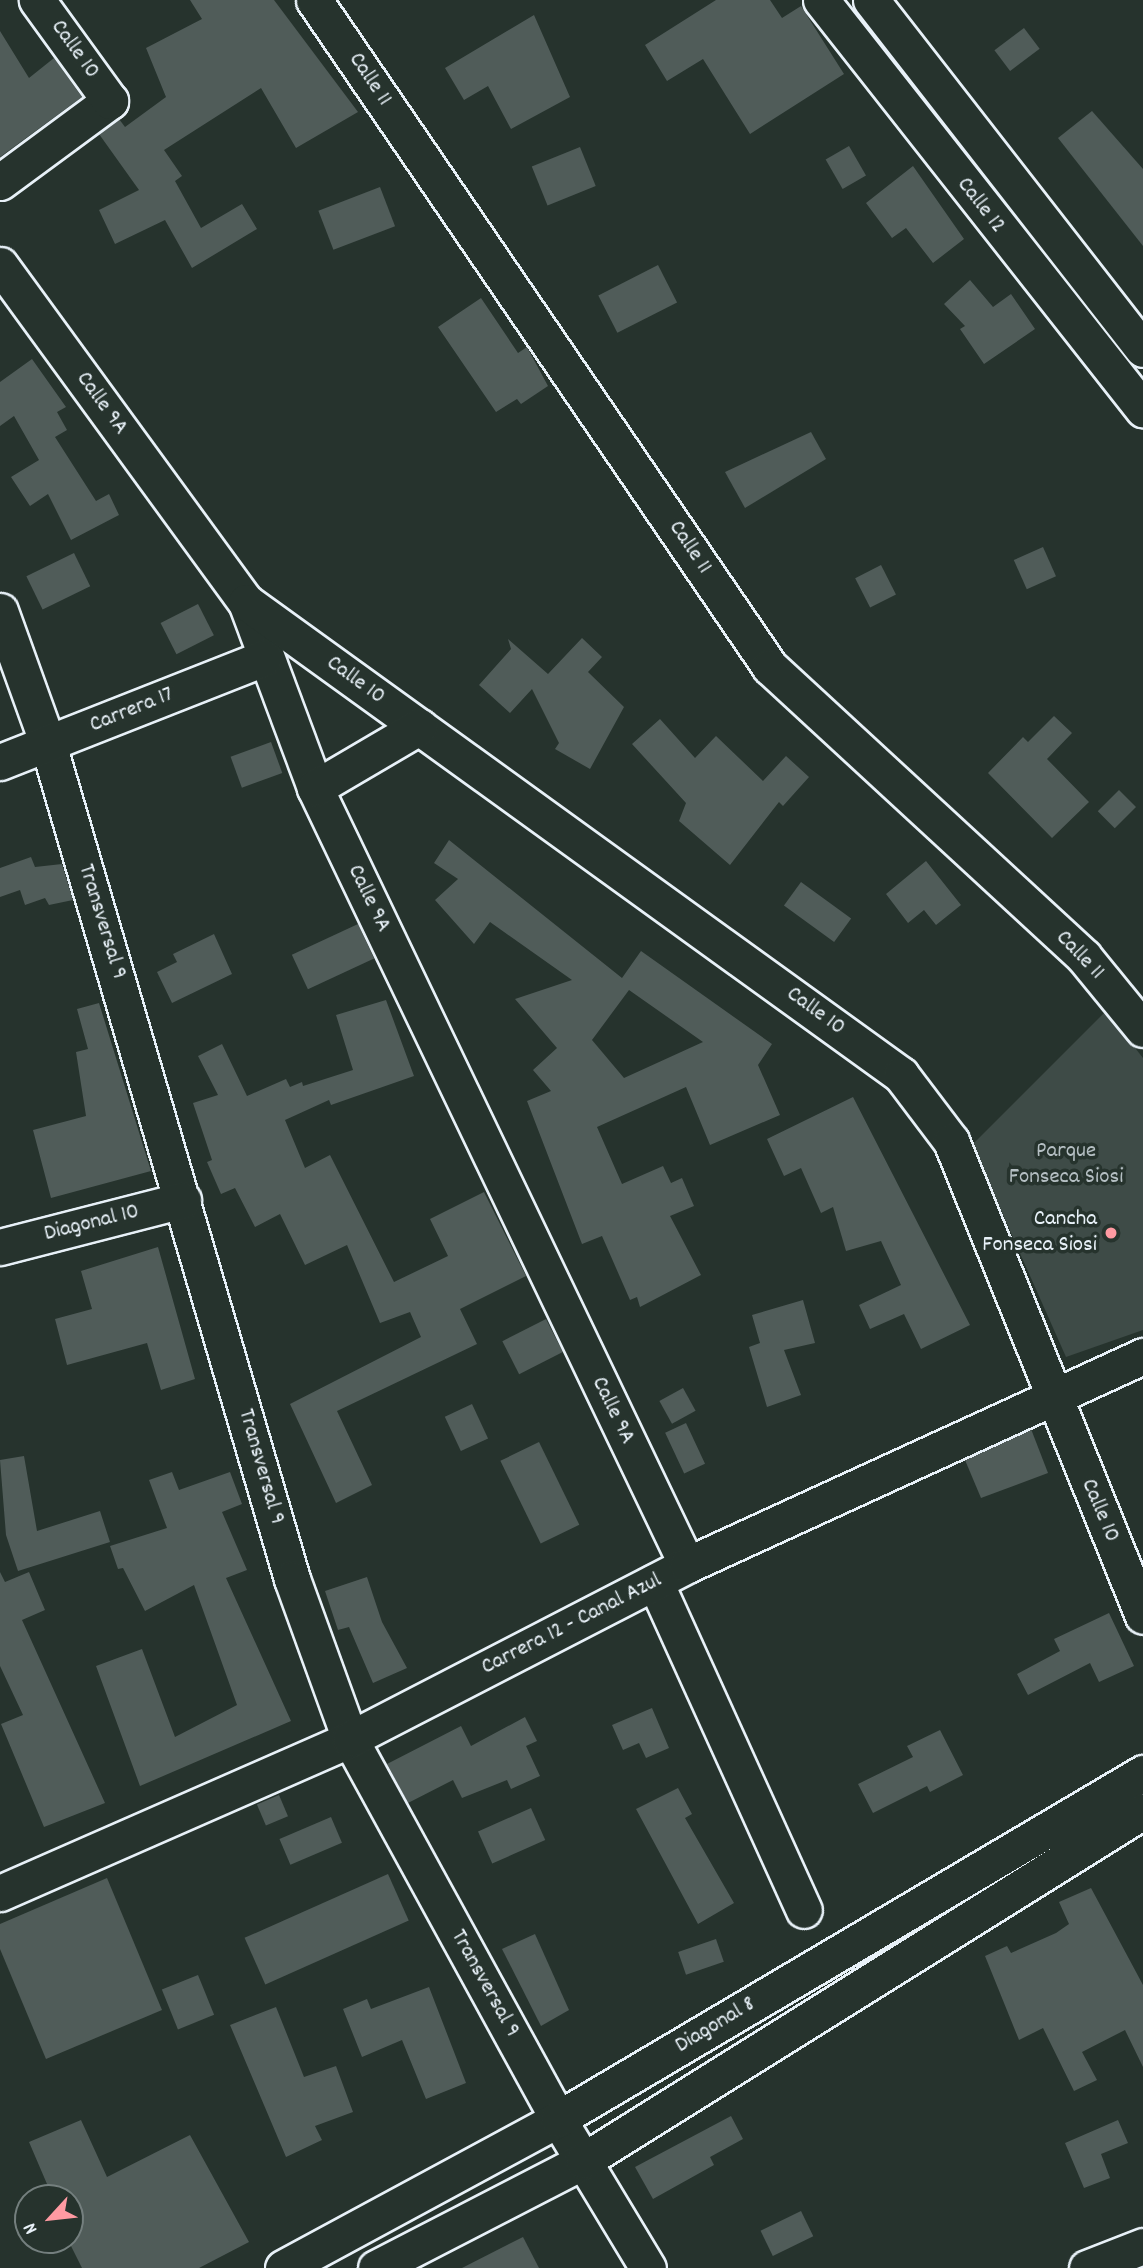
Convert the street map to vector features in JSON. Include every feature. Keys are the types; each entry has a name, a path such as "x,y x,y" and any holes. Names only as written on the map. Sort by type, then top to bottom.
{"street":[{"name":"Calle 10","path":"0,182 110,101 37,0"},
{"name":"Calle 11","path":"314,0 770,667 1084,957 1143,1029"},
{"name":"Calle 12","path":"821,0 1143,409"},
{"name":"Calle 12","path":"871,0 1143,349"},
{"name":"Calle 9A","path":"0,265 246,602 264,658 315,788 687,1566"},
{"name":"Calle 10","path":"246,602 901,1075 951,1141 1050,1394 1143,1616"},
{"name":"Transversal 9","path":"0,611 48,744 292,1579 350,1739 558,2119 648,2268"},
{"name":"Carrera 17","path":"0,762 264,658"},
{"path":"315,788 419,727"},
{"name":"Diagonal 10","path":"0,1247 183,1200"},
{"name":"Carrera 12 - Canal Azul","path":"0,1893 350,1739 655,1581 1050,1394 1143,1356"},
{"path":"655,1581 804,1910"},
{"name":"Diagonal 8","path":"283,2268 558,2119 1143,1773"},
{"name":"Diagonal 8","path":"376,2268 583,2161 1143,1811"},
{"path":"1087,2268 1143,2246"}],"green space":[{"name":"Parque Fonseca Siosi","path":"1106,1011 1143,1058 1143,1330 1066,1357 972,1145"}],"building":[{"path":"190,0 274,0 358,112 296,148 261,88 164,150 182,176 175,181 201,228 242,204 257,229 192,268 165,220 115,244 99,210 139,190 99,134 119,119 125,127 166,97 146,48 202,19"},
{"path":"716,0 770,0 782,18 801,6 844,74 750,134 703,59 667,81 645,45"},
{"path":"534,15 570,97 511,129 488,86 464,100 445,68"},
{"path":"1024,28 1040,49 1010,71 994,50"},
{"path":"0,31 29,78 54,58 82,97 0,157"},
{"path":"1092,111 1143,169 1143,246 1058,138"},
{"path":"849,146 866,175 843,189 826,160"},
{"path":"580,147 596,186 548,205 532,166"},
{"path":"913,166 964,239 933,263 906,228 892,238 866,203"},
{"path":"380,187 395,226 333,250 318,211"},
{"path":"658,265 677,302 617,333 598,295"},
{"path":"970,280 993,307 1011,294 1035,329 984,364 960,329 965,326 944,304"},
{"path":"481,298 518,353 527,347 548,386 521,404 517,399 496,412 438,327"},
{"path":"32,359 66,407 57,412 67,430 55,437 96,501 109,494 119,515 71,540 48,494 30,506 11,477 39,460 14,416 0,426 0,382"},
{"path":"811,432 826,459 745,508 725,472"},
{"path":"1043,547 1056,576 1027,589 1014,560"},
{"path":"74,553 90,586 43,609 26,576"},
{"path":"881,565 896,594 870,608 855,578"},
{"path":"198,604 214,635 176,654 161,623"},
{"path":"582,638 602,657 588,672 624,707 590,769 555,749 559,743 532,689 510,713 479,685 511,649 508,639 548,674"},
{"path":"1054,716 1072,733 1047,759 1089,802 1052,838 988,773 1023,737 1028,742"},
{"path":"660,719 695,758 716,736 763,781 786,756 809,777 783,806 779,802 730,865 679,821 686,803 632,744"},
{"path":"271,742 282,773 242,788 231,757"},
{"path":"1119,790 1136,807 1115,828 1098,811"},
{"path":"449,840 622,978 641,951 772,1044 758,1065 780,1115 710,1145 686,1087 597,1127 622,1184 663,1166 671,1183 682,1178 694,1206 670,1216 701,1275 640,1307 637,1297 630,1300 602,1236 582,1244 527,1101 551,1091 533,1070 557,1048 515,999 572,980 490,922 474,944 435,900 458,879 434,863","holes":["629,990 703,1042 624,1078 592,1040"]},
{"path":"31,857 35,867 62,864 73,900 49,905 45,898 25,905 20,890 0,897 0,868"},
{"path":"926,861 961,905 936,925 924,910 908,923 886,894"},
{"path":"801,882 851,918 834,942 784,905"},
{"path":"358,924 374,958 308,989 292,955"},
{"path":"214,934 232,974 172,1003 157,972 177,962 173,954"},
{"path":"386,1000 414,1076 331,1105 329,1100 285,1120 305,1168 330,1155 394,1282 448,1256 430,1219 484,1192 526,1276 460,1309 477,1344 337,1411 372,1485 336,1503 290,1404 421,1337 410,1312 380,1323 347,1245 305,1265 280,1214 255,1227 235,1188 221,1194 207,1162 212,1160 193,1103 218,1095 198,1056 222,1044 247,1096 286,1079 290,1087 302,1082 303,1086 353,1070 336,1015"},
{"path":"99,1003 151,1171 51,1198 33,1130 86,1116 76,1052 88,1049 77,1009"},
{"path":"853,1097 970,1325 921,1349 904,1314 870,1329 859,1305 901,1285 881,1241 846,1251 833,1207 821,1213 801,1168 784,1176 767,1139"},
{"path":"158,1247 195,1379 161,1390 147,1343 67,1365 55,1319 92,1309 81,1271"},
{"path":"803,1300 815,1343 784,1350 801,1395 767,1407 749,1347 760,1343 752,1315"},
{"path":"546,1319 563,1352 519,1374 502,1341"},
{"path":"683,1388 696,1411 672,1424 659,1401"},
{"path":"472,1404 488,1438 461,1451 445,1417"},
{"path":"686,1423 705,1464 684,1474 665,1433"},
{"path":"1031,1429 1048,1473 981,1498 965,1460"},
{"path":"539,1442 579,1525 541,1544 500,1461"},
{"path":"24,1456 37,1531 100,1511 110,1542 18,1571 6,1535 0,1460"},
{"path":"172,1472 179,1490 230,1472 242,1504 222,1512 247,1570 226,1578 291,1721 140,1786 96,1666 142,1649 175,1737 237,1705 194,1585 145,1611 123,1568 118,1569 110,1546 167,1528 149,1480"},
{"path":"0,1572 5,1582 29,1572 45,1610 22,1620 105,1803 44,1827 1,1724 23,1715 0,1666"},
{"path":"367,1577 382,1622 407,1668 373,1683 349,1627 338,1630 325,1591"},
{"path":"1109,1613 1134,1666 1099,1682 1090,1663 1028,1695 1017,1674 1060,1651 1054,1639"},
{"path":"652,1708 669,1748 646,1758 639,1743 623,1750 612,1725"},
{"path":"525,1717 537,1741 526,1746 540,1776 511,1789 507,1780 462,1798 453,1780 408,1803 387,1764 461,1726 471,1746"},
{"path":"940,1730 963,1775 930,1792 927,1786 873,1813 858,1784 913,1757 907,1746"},
{"path":"678,1788 692,1814 685,1818 734,1903 698,1924 636,1809"},
{"path":"279,1795 288,1816 266,1826 257,1804"},
{"path":"531,1808 545,1840 492,1864 478,1832"},
{"path":"331,1817 342,1843 290,1865 279,1839"},
{"path":"388,1874 409,1921 265,1984 245,1938"},
{"path":"107,1878 162,2010 46,2059 0,1949 0,1924"},
{"path":"1091,1888 1143,1985 1143,2067 1125,2030 1082,2052 1097,2080 1074,2091 1043,2028 1019,2040 985,1956 1007,1946 1011,1953 1056,1933 1069,1924 1059,1902"},
{"path":"535,1934 569,2010 541,2026 502,1949"},
{"path":"716,1939 724,1962 686,1975 678,1952"},
{"path":"198,1975 214,2015 178,2029 162,1990"},
{"path":"429,1987 466,2083 426,2099 402,2040 362,2057 343,2009 367,1999 371,2009"},
{"path":"276,2007 304,2077 336,2066 353,2112 315,2126 322,2140 286,2157 230,2025"},
{"path":"731,2116 743,2139 710,2157 714,2165 653,2199 635,2167"},
{"path":"81,2120 107,2177 190,2135 249,2242 199,2268 82,2268 75,2254 84,2254 84,2184 47,2184 29,2142"},
{"path":"1118,2120 1128,2143 1101,2154 1110,2178 1084,2188 1065,2143"},
{"path":"801,2211 813,2236 773,2256 761,2231"},
{"path":"523,2237 539,2268 462,2268"}],"place":[{"name":"Cancha Fonseca Siosi","path":"1111,1233"}]}
